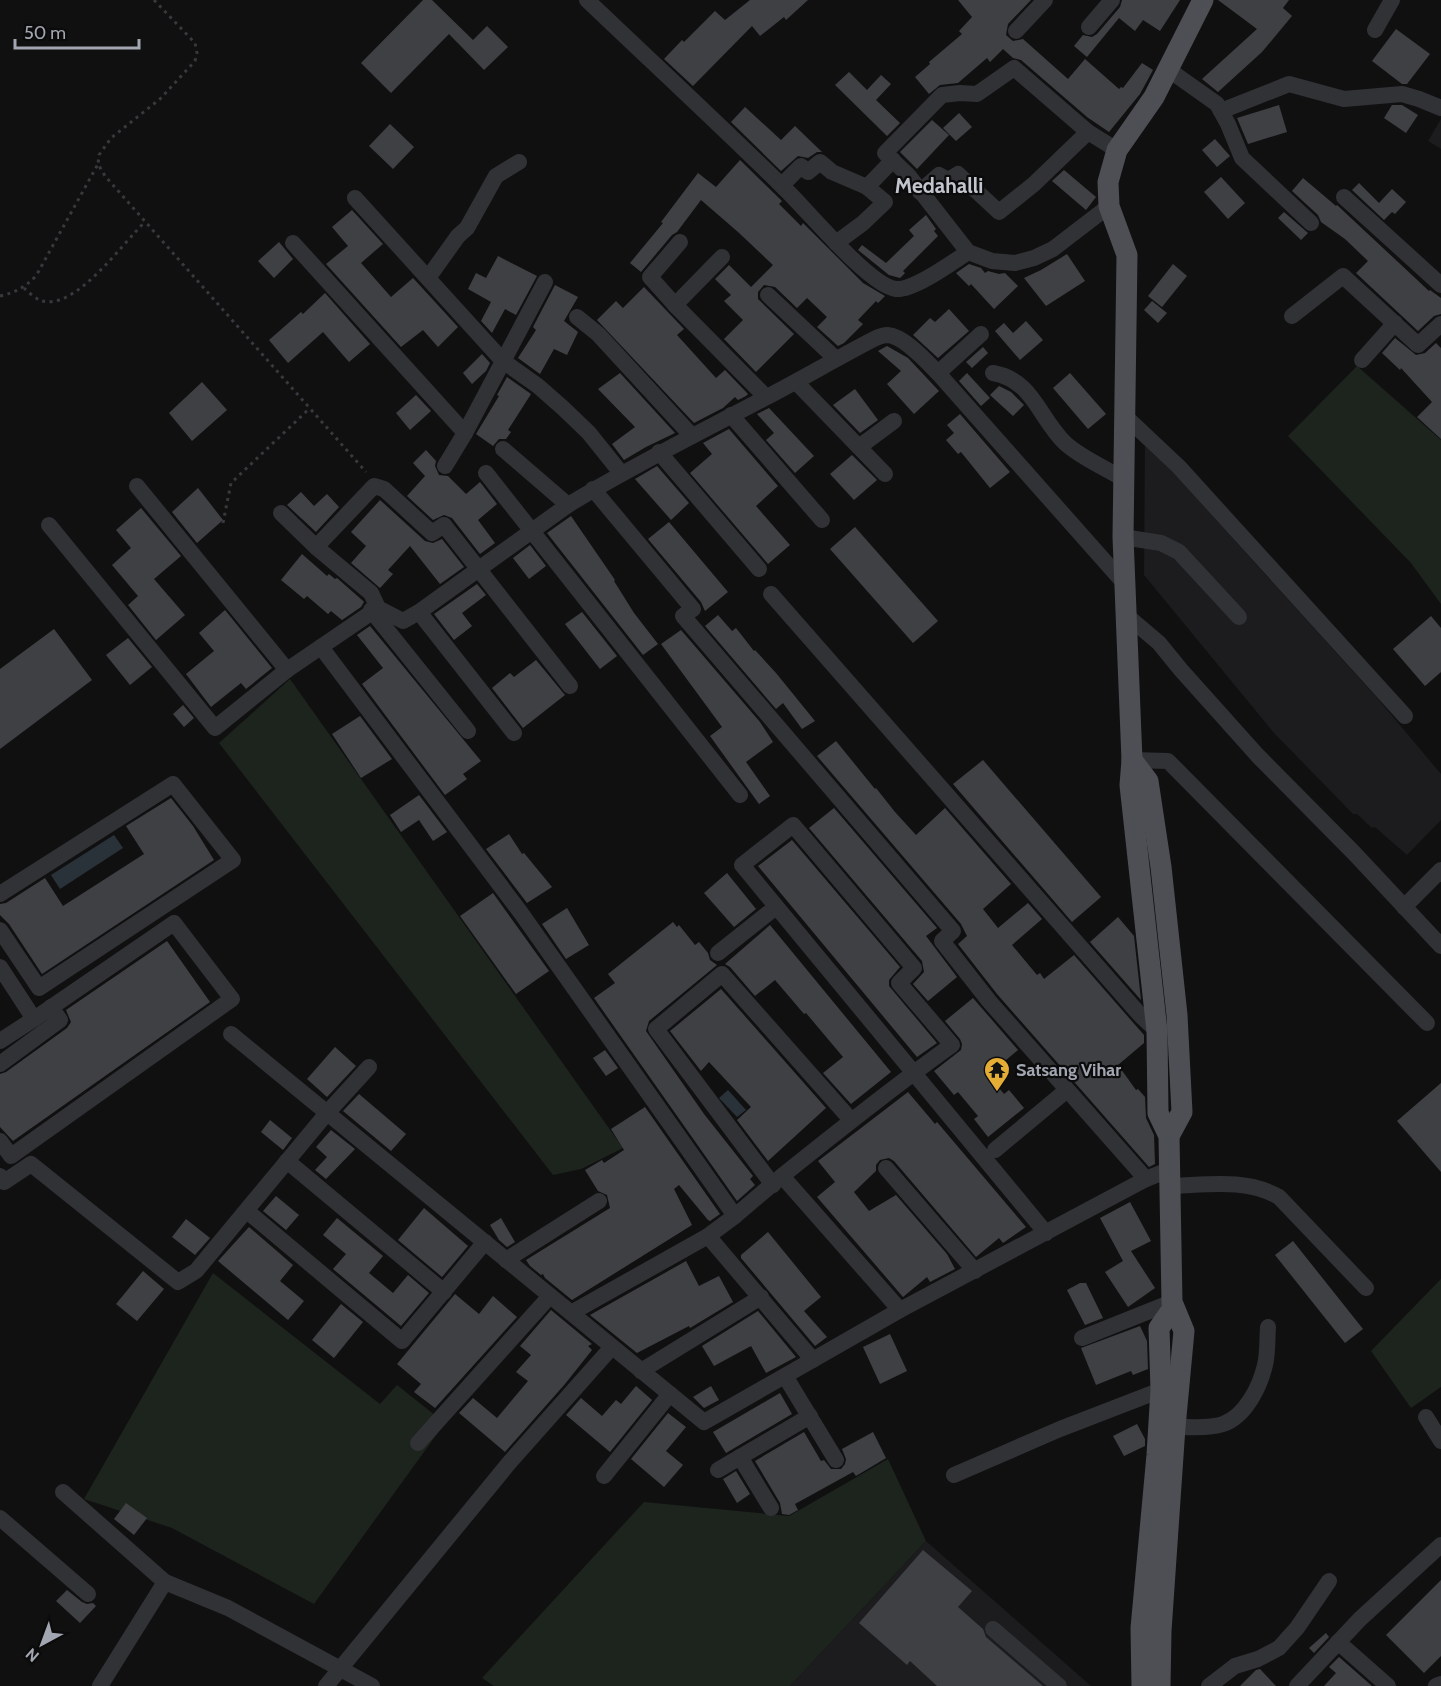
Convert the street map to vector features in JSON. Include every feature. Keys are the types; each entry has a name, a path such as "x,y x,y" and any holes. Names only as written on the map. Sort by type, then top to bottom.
{"main road":[{"path":"1142,1686 1141,1628 1167,1426 1184,1331 1173,1305 1169,1136 1182,1112 1167,1031 1161,867 1148,781 1132,760 1123,537 1127,255 1109,206 1108,182 1117,150 1154,97 1203,0"},
{"path":"1160,1686 1167,1426 1161,1389 1159,1328 1173,1305"}],"street":[{"path":"587,0 782,185 836,243 885,287 899,290 931,277 968,252"},
{"path":"1016,31 1045,0"},
{"path":"1089,27 1112,0"},
{"path":"1375,30 1392,0"},
{"path":"1109,206 1053,249 1034,258 1015,263 992,261 968,252 908,175 885,153 942,95 977,94 1014,68 1088,132 1117,150"},
{"path":"1169,70 1217,104 1242,158 1311,223"},
{"path":"1221,111 1289,84 1344,99 1402,94 1441,108"},
{"path":"920,192 939,175 948,180 958,174 999,212 1034,184 1088,132"},
{"path":"867,187 893,160"},
{"path":"428,278 458,236 467,228 496,176 519,162"},
{"path":"782,185 801,166 808,172 820,162 832,172 867,187 885,202 863,223 836,243"},
{"path":"1344,197 1441,285"},
{"path":"355,198 503,361 538,386 563,408 589,433 621,473"},
{"path":"680,242 650,277 766,398"},
{"path":"293,243 465,433"},
{"path":"675,305 722,257"},
{"path":"1292,316 1343,276 1419,345 1441,324"},
{"path":"446,466 545,282"},
{"path":"768,295 836,360"},
{"path":"577,317 598,334 693,436"},
{"path":"1362,360 1395,323"},
{"path":"938,373 981,334"},
{"path":"375,609 403,621 419,612 568,505 621,473 874,339 887,335 896,337 911,348 938,373 1124,583"},
{"path":"993,373 1015,380 1027,391 1050,426 1066,444 1125,480"},
{"path":"796,381 885,474"},
{"path":"731,416 822,520"},
{"path":"1126,417 1179,467 1405,716"},
{"path":"859,447 894,421"},
{"path":"503,449 568,505"},
{"path":"659,452 759,569"},
{"path":"486,473 740,795"},
{"path":"137,486 287,670"},
{"path":"316,547 374,486 384,489 432,533 444,525 570,686"},
{"path":"594,489 693,609 683,616 953,931 942,942 989,1001 1146,1179"},
{"path":"281,513 316,547 371,592 375,609 468,732"},
{"path":"49,525 215,728 287,670 375,609"},
{"path":"1123,537 1161,543 1179,552 1239,617"},
{"path":"771,594 1141,1016 1167,1031"},
{"path":"419,612 514,733"},
{"path":"1126,615 1159,643 1258,756 1354,853 1441,946"},
{"path":"321,646 521,913 735,1216"},
{"path":"1132,760 1168,762 1427,1023"},
{"path":"0,894 173,784 233,860 39,988 0,930"},
{"path":"571,1313 708,1236 851,1120 913,1073 952,1045 899,983 914,968 793,825 742,865 913,1073 1046,1233"},
{"path":"1404,907 1439,874"},
{"path":"718,953 776,907"},
{"path":"0,1041 174,923 232,999 11,1156 0,1141"},
{"path":"0,967 34,1019"},
{"path":"851,1120 722,974 656,1029 777,1181 900,1311"},
{"path":"0,1064 60,1020 51,1007"},
{"path":"231,1034 704,1422 900,1311 1146,1179 1171,1178 1268,1190 1279,1197 1366,1288"},
{"path":"1,1181 31,1164 178,1282 196,1271 327,1113 369,1067"},
{"path":"995,1150 1067,1090"},
{"path":"287,1161 444,1292"},
{"path":"886,1168 975,1271"},
{"path":"506,1260 599,1201"},
{"path":"247,1211 402,1341 485,1242"},
{"path":"708,1236 813,1360"},
{"path":"418,1443 550,1296"},
{"path":"641,1371 761,1298"},
{"path":"1082,1338 1173,1305"},
{"path":"1167,1426 1224,1424 1239,1413 1252,1399 1265,1365 1268,1327"},
{"path":"326,1686 509,1463 612,1347"},
{"path":"785,1376 837,1460"},
{"path":"954,1474 1161,1389"},
{"path":"604,1476 670,1394"},
{"path":"718,1470 810,1416"},
{"path":"1426,1417 1441,1441"},
{"path":"741,1457 771,1508"},
{"path":"63,1492 165,1582 228,1608 372,1686"},
{"path":"0,1518 88,1594"},
{"path":"1298,1686 1360,1618 1441,1545"},
{"path":"1209,1686 1235,1666 1258,1659 1279,1648 1297,1628 1329,1581"},
{"path":"100,1686 165,1582"},
{"path":"993,1629 1059,1686"},
{"path":"1338,1642 1388,1686"},
{"path":"1436,1686 1441,1684"}],"path":[{"path":"0,296 24,288 36,276 98,165 99,155 111,138 160,99 195,61 197,53 195,44 154,0"},
{"path":"98,165 105,176 366,471 374,486"},
{"path":"24,288 38,300 49,301 68,296 86,286 146,222"},
{"path":"222,523 231,483 310,408"}],"shaded area":[{"path":"1441,119 1441,149 1428,141"},
{"path":"1357,366 1441,440 1441,604 1411,563 1288,436"},
{"path":"1145,441 1378,699 1441,774 1441,820 1407,855 1375,827 1372,828 1357,814 1353,814 1274,733 1144,575"},
{"path":"290,679 623,1148 581,1169 553,1175 219,743"},
{"path":"114,835 123,848 60,889 51,875"},
{"path":"728,1090 746,1110 737,1117 719,1098"},
{"path":"213,1273 380,1404 397,1385 445,1423 314,1604 172,1528 84,1499"},
{"path":"1441,1279 1441,1387 1411,1408 1371,1351"},
{"path":"888,1459 926,1541 790,1686 494,1686 482,1678 644,1502 789,1516"},
{"path":"926,1541 1091,1686 790,1686"}],"building":[{"path":"423,0 432,0 473,40 487,26 508,47 484,70 449,34 391,93 361,63"},
{"path":"750,0 808,0 786,20 784,17 760,36 752,26 693,86 664,59 715,11 725,20"},
{"path":"958,0 1031,0 1008,24 1006,35 1013,41 1023,39 1068,79 1085,59 1119,89 1123,88 1142,63 1153,70 1140,94 1109,132 1087,117 1021,60 1013,58 1003,49 990,62 987,58 958,83 940,85 929,94 915,77 962,34 959,31 972,17"},
{"path":"1122,0 1180,0 1160,31 1143,20 1135,31 1119,18 1087,57 1074,46 1083,35 1092,37 1097,34 1120,7"},
{"path":"1218,0 1289,0 1283,8 1292,16 1262,52 1218,92 1202,79 1257,29"},
{"path":"1396,29 1430,54 1407,84 1402,84 1372,61"},
{"path":"849,72 867,90 881,75 891,84 876,100 900,123 887,136 835,85"},
{"path":"1279,105 1287,132 1248,144 1237,118"},
{"path":"1392,105 1402,105 1418,115 1406,133 1384,118"},
{"path":"745,107 781,140 795,126 822,152 817,152 808,158 798,156 781,171 731,122"},
{"path":"959,113 972,127 956,141 943,128"},
{"path":"932,120 949,135 917,169 900,152"},
{"path":"390,124 414,147 393,169 369,146"},
{"path":"1215,139 1230,156 1217,167 1202,150"},
{"path":"740,160 782,201 779,204 801,226 803,223 863,283 885,296 878,303 876,301 858,320 863,324 838,346 817,327 827,317 807,298 797,308 775,287 764,285 758,292 758,299 794,334 756,372 724,339 743,320 724,301 731,295 715,279 729,265 751,287 773,265 738,232 701,200 677,232 641,272 630,263 663,223 661,222 698,173 716,187"},
{"path":"1064,170 1096,197 1086,210 1052,181"},
{"path":"1221,177 1245,203 1228,219 1204,192"},
{"path":"1303,178 1337,205 1429,291 1441,298 1441,314 1434,316 1418,331 1356,273 1368,261 1345,239 1321,222 1318,215 1292,191"},
{"path":"1359,183 1379,203 1392,189 1406,202 1395,214 1392,212 1384,220 1352,190"},
{"path":"352,210 383,244 361,263 391,297 413,278 458,327 438,347 423,330 401,347 326,264 348,246 332,227"},
{"path":"1284,212 1308,233 1301,240 1278,218"},
{"path":"926,215 938,236 903,271 905,273 900,278 889,275 858,250 862,245 886,263 914,236 909,230"},
{"path":"279,242 293,259 274,278 258,261"},
{"path":"1067,254 1085,281 1046,306 1024,278"},
{"path":"498,256 537,276 516,315 505,309 492,333 481,321 491,302 468,289 476,273 486,278"},
{"path":"969,264 981,268 985,273 988,271 1005,273 1018,286 994,309 971,284 969,286 956,273"},
{"path":"1173,264 1187,276 1162,307 1148,296"},
{"path":"555,285 578,297 564,321 578,332 567,355 554,349 540,374 518,358 536,330 533,327"},
{"path":"644,287 684,329 677,335 716,378 725,370 748,394 746,396 738,400 735,397 723,408 694,423 597,320 616,301 623,308"},
{"path":"325,293 370,344 349,362 323,332 288,363 269,340 301,312 303,314"},
{"path":"1152,301 1167,313 1158,323 1144,310"},
{"path":"949,309 969,331 938,358 913,335 930,318 935,322"},
{"path":"1026,321 1043,340 1020,360 995,331 1004,323 1013,333"},
{"path":"1395,338 1416,355 1425,353 1436,343 1441,348 1441,439 1417,417 1432,402 1401,368 1400,370 1382,353"},
{"path":"887,346 908,358 939,391 914,414 887,384 901,371 878,351"},
{"path":"983,347 988,353 972,368 966,362"},
{"path":"482,354 490,363 486,371 472,384 463,373"},
{"path":"620,373 675,433 624,460 612,444 635,427 598,389"},
{"path":"967,373 990,398 981,406 959,381"},
{"path":"1070,373 1106,414 1088,429 1053,388"},
{"path":"507,377 531,394 508,430 511,432 506,439 499,439 493,446 476,434 499,396 497,395"},
{"path":"202,382 227,410 192,441 169,413"},
{"path":"999,386 1011,392 1024,405 1013,416 990,395"},
{"path":"855,389 878,420 860,433 833,405"},
{"path":"416,395 431,411 410,430 396,413"},
{"path":"769,408 814,456 795,473 766,440 774,433 757,414"},
{"path":"960,414 1010,472 990,488 961,452 958,454 946,440 954,433 947,425"},
{"path":"729,429 778,486 756,506 790,545 768,564 690,473 712,454 703,443"},
{"path":"426,450 436,461 435,466 439,475 448,476 466,494 480,482 497,504 478,520 495,543 480,554 452,518 444,515 433,520 407,496 425,476 413,463"},
{"path":"852,455 877,480 854,500 830,474"},
{"path":"657,466 689,503 671,520 635,479"},
{"path":"198,488 223,520 197,543 172,512"},
{"path":"301,492 314,506 327,494 339,507 316,532 287,505"},
{"path":"380,500 425,541 433,543 442,539 464,567 440,584 410,546 388,570 393,574 380,588 351,563 366,546 351,532"},
{"path":"141,508 181,556 154,579 185,615 156,640 128,605 138,596 112,565 131,548 116,530"},
{"path":"571,516 615,580 634,613 658,644 643,655 547,533"},
{"path":"669,522 728,592 705,611 701,602 648,539"},
{"path":"855,527 938,621 913,643 830,549"},
{"path":"530,545 546,566 529,579 513,558"},
{"path":"302,554 327,576 329,574 337,578 362,600 364,602 361,607 342,620 331,611 328,614 307,596 304,599 281,580"},
{"path":"477,584 486,595 462,613 472,626 454,640 434,614"},
{"path":"225,610 272,668 246,689 241,683 211,707 186,674 214,651 199,633"},
{"path":"582,612 617,656 600,669 565,624"},
{"path":"718,615 732,631 736,628 815,721 802,729 783,703 776,709 705,626"},
{"path":"1431,616 1441,628 1441,672 1425,686 1393,649"},
{"path":"370,626 481,761 463,774 467,779 445,795 362,684 383,668 357,635"},
{"path":"54,629 92,680 0,749 0,669"},
{"path":"681,630 760,722 773,742 746,762 770,796 759,804 710,736 722,727 661,644"},
{"path":"128,638 152,667 130,685 106,655"},
{"path":"536,660 565,695 523,728 492,688 510,673 514,677"},
{"path":"183,705 194,718 184,727 173,714"},
{"path":"360,716 392,759 361,778 332,734"},
{"path":"836,741 916,835 945,808 1011,884 983,909 998,928 1028,903 1042,919 1012,945 1037,975 1040,973 1044,979 1074,955 1144,1035 1144,1043 1118,1065 1136,1090 1138,1089 1145,1097 1146,1118 1154,1135 1155,1164 1149,1167 997,994 958,944 967,936 961,924 817,756"},
{"path":"983,760 1101,897 1072,922 953,784"},
{"path":"419,795 447,832 433,841 419,820 401,832 390,815"},
{"path":"171,798 193,826 214,860 42,974 9,924 0,915 0,904 6,903 45,878 63,906 144,854 126,826"},
{"path":"834,808 937,928 926,936 957,977 928,1001 913,984 924,972 922,961 809,828"},
{"path":"509,834 522,854 524,853 552,887 527,903 486,849"},
{"path":"792,840 900,967 889,980 889,986 937,1043 917,1057 758,866"},
{"path":"727,873 756,909 734,927 704,893"},
{"path":"493,893 549,971 516,994 460,916"},
{"path":"567,908 589,945 566,959 542,924"},
{"path":"1118,917 1134,936 1141,1000 1090,942"},
{"path":"673,922 677,927 679,925 695,945 699,942 708,953 710,960 717,965 649,1021 646,1031 704,1114 753,1176 750,1179 755,1185 737,1201 594,998 615,983 608,974"},
{"path":"770,925 891,1072 851,1104 823,1073 843,1057 806,1013 804,1014 775,980 755,996 725,964"},
{"path":"167,941 210,1002 13,1141 0,1127 0,1074 67,1028 71,1022 66,1010"},
{"path":"721,989 826,1108 768,1161 737,1120 751,1107 709,1062 701,1071 670,1031"},
{"path":"973,998 1018,1050 988,1075 1004,1094 1009,1090 1024,1108 988,1137 974,1119 978,1116 958,1092 954,1095 934,1071 961,1050 960,1039 945,1021"},
{"path":"335,1047 356,1066 327,1097 307,1079"},
{"path":"605,1050 618,1068 606,1076 593,1058"},
{"path":"1441,1083 1441,1172 1397,1121"},
{"path":"908,1092 935,1124 937,1122 1026,1227 1003,1243 999,1238 976,1257 894,1161 889,1158 880,1160 876,1165 876,1171 854,1192 869,1211 896,1195 947,1254 955,1269 930,1282 927,1277 903,1297 817,1197 835,1182 818,1161"},
{"path":"359,1094 406,1134 391,1151 343,1111"},
{"path":"645,1107 720,1214 708,1220 679,1185 674,1189 692,1225 572,1300 543,1274 541,1275 530,1266 526,1260 610,1208 607,1195 598,1191 585,1170 602,1160 604,1163 624,1150 611,1129"},
{"path":"270,1120 292,1138 283,1150 261,1132"},
{"path":"331,1130 355,1149 326,1179 315,1170 327,1157 316,1147"},
{"path":"276,1196 299,1215 286,1230 263,1211"},
{"path":"1130,1202 1151,1241 1131,1251 1155,1288 1128,1307 1105,1272 1123,1261 1100,1218"},
{"path":"424,1208 468,1246 442,1277 398,1240"},
{"path":"337,1218 383,1256 369,1273 393,1293 408,1275 429,1293 401,1326 333,1269 346,1254 323,1235"},
{"path":"501,1218 515,1242 507,1247 499,1240 490,1225"},
{"path":"186,1219 210,1238 195,1255 172,1237"},
{"path":"249,1227 293,1265 280,1281 304,1301 288,1320 218,1261"},
{"path":"768,1232 821,1297 804,1311 827,1337 815,1346 741,1258 741,1255"},
{"path":"1293,1241 1363,1329 1345,1343 1275,1255"},
{"path":"686,1261 699,1286 719,1276 733,1302 690,1328 689,1326 637,1353 590,1315"},
{"path":"143,1271 164,1289 137,1321 116,1304"},
{"path":"1080,1283 1086,1283 1103,1318 1085,1325 1067,1290"},
{"path":"455,1294 479,1314 493,1296 517,1317 435,1408 414,1392 421,1384 397,1364"},
{"path":"341,1304 363,1322 334,1358 312,1340"},
{"path":"551,1310 592,1344 588,1346 592,1350 505,1452 459,1413 473,1398 497,1418 528,1381 516,1372 531,1355 520,1346"},
{"path":"758,1311 796,1357 766,1373 751,1346 714,1366 702,1346"},
{"path":"1140,1326 1147,1341 1148,1369 1133,1375 1131,1371 1096,1385 1081,1348"},
{"path":"890,1334 907,1371 880,1384 863,1347"},
{"path":"636,1386 652,1400 610,1452 566,1415 581,1398 602,1416 616,1400 621,1404"},
{"path":"711,1386 719,1400 704,1408 693,1397"},
{"path":"780,1393 792,1414 726,1453 713,1432"},
{"path":"668,1413 686,1427 666,1451 683,1465 664,1487 631,1459"},
{"path":"1137,1424 1145,1439 1145,1446 1124,1456 1113,1436"},
{"path":"804,1432 821,1461 824,1460 831,1469 841,1469 845,1464 846,1459 842,1449 873,1432 886,1458 856,1476 853,1472 795,1504 798,1510 789,1515 782,1514 780,1503 755,1461"},
{"path":"736,1471 750,1494 737,1503 723,1479"},
{"path":"126,1503 147,1518 134,1535 114,1519"},
{"path":"923,1550 972,1591 958,1607 983,1629 986,1637 1043,1686 937,1686 910,1661 907,1665 859,1623"},
{"path":"1441,1580 1441,1656 1424,1673 1386,1635"},
{"path":"67,1590 82,1602 93,1603 96,1606 80,1623 56,1601"},
{"path":"1326,1633 1329,1637 1314,1653 1309,1648"},
{"path":"1339,1657 1372,1686 1324,1686 1336,1673 1329,1667"},
{"path":"1260,1669 1276,1686 1240,1686 1256,1670"}],"place":[{"name":"Satsang Vihar","path":"997,1093"}],"district":[{"name":"Medahalli","path":"939,186"}]}
